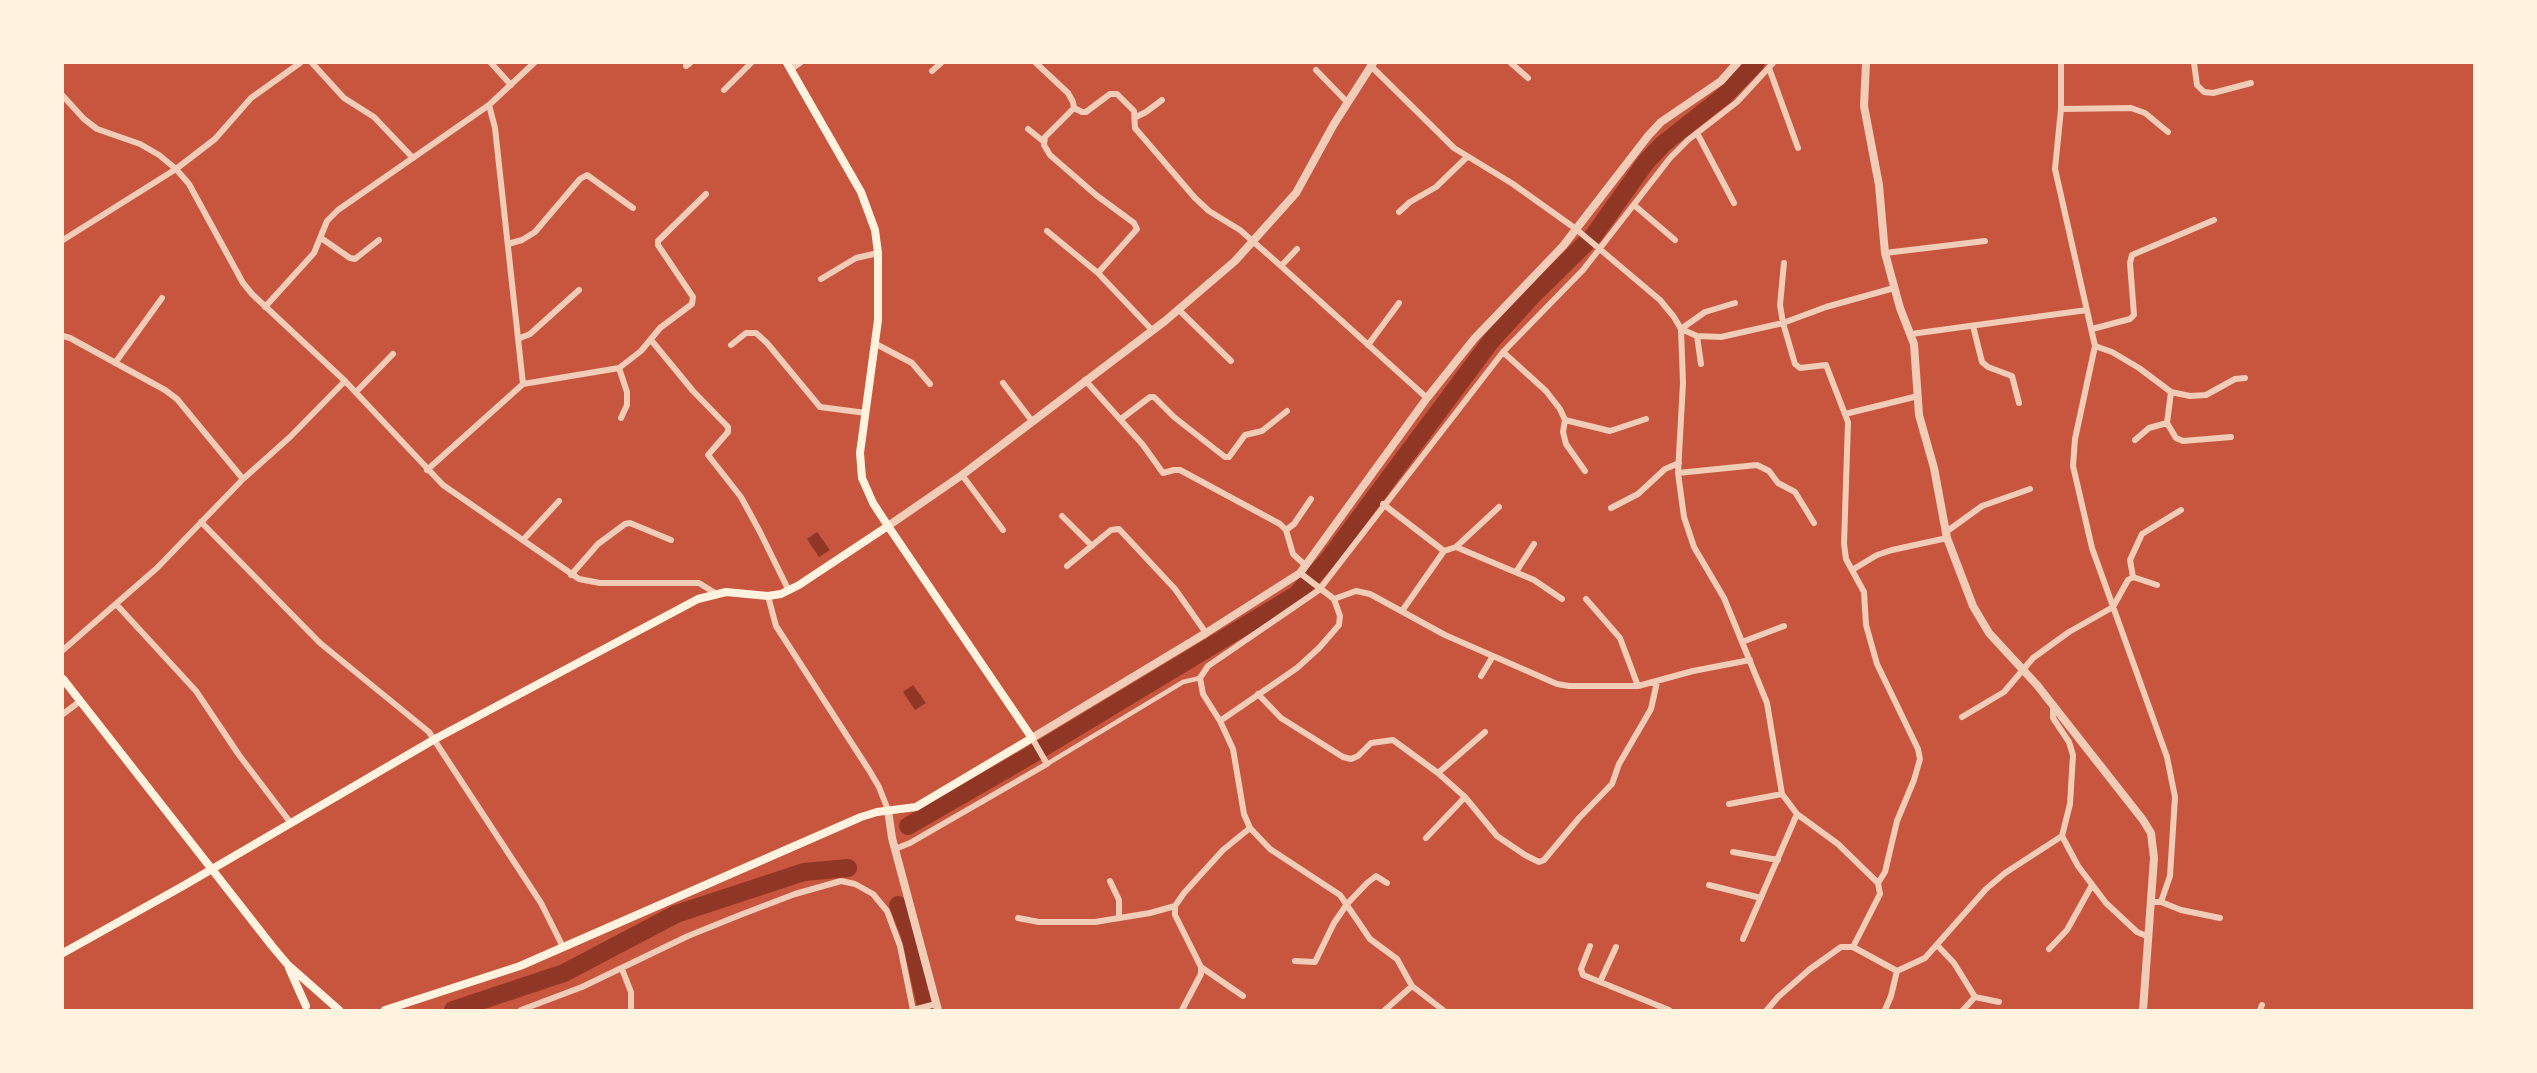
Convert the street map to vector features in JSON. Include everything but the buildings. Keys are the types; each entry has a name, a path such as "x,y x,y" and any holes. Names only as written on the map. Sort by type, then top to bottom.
{"main road":[{"path":"385,1010 493,976 861,817 888,810 916,807 1034,742 873,503 862,478 860,453 876,344 878,253 874,223 861,192 789,66"},
{"path":"63,953 211,870 435,739 698,599 715,593 768,596 789,591 888,526"},
{"path":"63,679 288,965 328,1005 339,1010"},
{"path":"288,965 306,1009"},
{"path":"306,1009 312,997 319,996 328,1005"}],"street":[{"path":"63,240 176,169 215,139 251,98 300,63"},
{"path":"312,63 344,98 374,117 413,158"},
{"path":"491,63 511,85"},
{"path":"265,307 309,259 321,238 327,221 338,210 489,105 534,63"},
{"path":"724,90 751,63"},
{"path":"789,66 800,63"},
{"path":"932,71 941,63"},
{"path":"1036,63 1068,93 1074,108 1086,112 1114,92 1134,111 1135,128 1196,198 1281,266 1427,398"},
{"path":"1511,63 1528,78"},
{"path":"1047,764 1034,742 1300,573 1427,398 1481,330 1556,254 1661,122 1721,81 1737,63"},
{"path":"1866,63 1864,106 1879,185 1885,253 1916,356 1917,396 1947,535 1973,606 1989,633 2022,668 2143,820 2155,847 2143,1010"},
{"path":"2061,63 2061,109 2055,169 2095,346 2075,439 2073,466 2092,548 2172,776 2175,797 2170,876 2161,902"},
{"path":"2194,63 2197,85 2204,92 2213,93 2251,83"},
{"path":"888,526 962,475 1179,310 1253,242 1296,193 1347,102 1372,64 1440,136 1467,157 1513,184 1576,229 1660,300 1681,329 1697,336 1721,337 1783,323 1826,307 1894,288"},
{"path":"895,849 919,838 1047,764 1183,682 1200,678 1208,666 1318,590 1503,352 1583,270 1670,158 1737,102 1771,65 1798,148"},
{"path":"1316,70 1347,102"},
{"path":"63,96 97,129 140,144 159,155 176,169 189,184 243,283 265,307 356,392 427,470 459,497 571,575 600,583 699,583 715,593"},
{"path":"1136,117 1162,100"},
{"path":"489,105 495,128 523,384"},
{"path":"1043,141 1074,108"},
{"path":"2061,109 2131,108 2145,114 2168,132"},
{"path":"1028,129 1043,141 1050,155 1134,224 1137,229 1098,273"},
{"path":"1697,134 1734,203"},
{"path":"1400,212 1410,202 1436,187 1467,157"},
{"path":"508,244 522,240 535,232 580,179 587,175 633,208"},
{"path":"427,470 523,384 619,368 641,351 660,328 693,301 693,297 658,245 658,241 706,194"},
{"path":"1634,206 1675,240"},
{"path":"2092,329 2130,319 2134,315 2130,263 2132,255 2214,220"},
{"path":"1047,231 1098,273 1152,330"},
{"path":"321,238 350,258 356,259 379,240"},
{"path":"1885,253 1985,241"},
{"path":"1281,266 1297,249"},
{"path":"821,279 856,258 878,253"},
{"path":"1784,263 1780,305 1783,323 1797,367 1824,364 1828,366 1845,414 1848,432 1845,470 1844,544 1846,559 1864,592 1866,626 1877,664 1918,749 1920,759 1894,831 1885,872 1878,883"},
{"path":"518,339 530,334 579,290"},
{"path":"115,363 162,298"},
{"path":"1368,345 1399,303"},
{"path":"1681,329 1705,312 1735,303"},
{"path":"1179,310 1231,361"},
{"path":"1911,334 2087,310"},
{"path":"1972,326 1982,362 1988,368 2013,376 2019,403"},
{"path":"1681,329 1683,383 1678,473 1688,533 1724,598 1770,713 1782,794 1797,814 1838,844 1878,883 1880,894 1853,947"},
{"path":"731,345 746,333 756,333 820,407 866,412"},
{"path":"63,336 177,399 243,479"},
{"path":"1697,336 1701,364"},
{"path":"651,340 688,385 728,427 728,432 708,455 741,497 789,591"},
{"path":"876,344 912,363 930,384"},
{"path":"2095,346 2112,352 2139,368 2171,392 2190,396 2206,395 2235,379 2245,378"},
{"path":"1503,352 1546,391 1560,409 1565,420 1563,432 1566,444 1585,471"},
{"path":"356,392 393,354"},
{"path":"619,368 627,392 627,405 621,418"},
{"path":"1085,380 1121,419 1163,473 1180,470 1286,530 1293,554 1306,566"},
{"path":"63,650 157,568 243,479 345,381"},
{"path":"1003,383 1032,421"},
{"path":"2171,392 2167,423 2176,438 2183,441 2231,437"},
{"path":"1845,414 1917,396"},
{"path":"1121,419 1154,397 1174,417 1225,457 1229,457 1245,435 1262,431 1287,411"},
{"path":"1565,420 1610,431 1646,419"},
{"path":"2135,440 2149,428 2167,423"},
{"path":"1611,508 1638,494 1665,469 1679,463"},
{"path":"1678,473 1757,465 1769,471 1778,483 1795,492 1814,523"},
{"path":"962,475 1003,530"},
{"path":"1852,570 1885,552 1947,535 1982,506 2030,489"},
{"path":"1286,530 1294,524 1311,499"},
{"path":"523,540 559,501"},
{"path":"1383,504 1444,551"},
{"path":"1402,611 1444,551 1456,547 1499,507"},
{"path":"2133,577 2130,560 2142,534 2181,510"},
{"path":"1062,516 1092,546"},
{"path":"201,522 320,643 422,725 435,739 541,903 563,947"},
{"path":"571,575 598,544 625,524 630,523 671,540"},
{"path":"1067,566 1111,530 1119,529 1175,589 1206,633"},
{"path":"1516,572 1534,544"},
{"path":"1456,547 1534,580 1562,599"},
{"path":"1220,721 1307,660 1340,625 1340,616 1334,599 1318,590 1300,573"},
{"path":"1962,717 2004,692 2014,682 2022,668 2069,632 2113,607 2128,580 2133,577"},
{"path":"2133,577 2157,585"},
{"path":"1334,599 1356,591 1363,592 1445,635 1557,684 1569,686 1638,686 1693,671 1750,660"},
{"path":"523,1010 582,987 688,936 772,902 815,887 848,881 873,894 887,911 900,946 917,1009 935,1007 882,793 776,626 768,596"},
{"path":"1586,599 1620,638 1638,686"},
{"path":"116,604 201,697 239,755 290,822"},
{"path":"1742,642 1784,626"},
{"path":"1481,676 1493,656"},
{"path":"1200,678 1203,694 1220,721 1233,749 1244,814 1250,828 1270,849 1326,884 1347,904 1358,925 1370,939 1397,959 1412,986 1443,1010"},
{"path":"1258,694 1281,718 1343,758 1351,759 1358,756 1371,743 1393,740 1438,773 1465,797 1497,836 1539,862 1544,860 1579,818 1612,784 1620,764 1651,709 1658,682"},
{"path":"63,714 79,702"},
{"path":"2053,706 2053,718 2069,742 2073,755 2070,804 2062,836 2078,866 2092,885 2124,922 2148,937"},
{"path":"1438,773 1485,732"},
{"path":"1729,804 1782,794"},
{"path":"1426,838 1465,797"},
{"path":"1743,939 1797,814"},
{"path":"1182,1010 1201,974 1201,967 1175,915 1175,906 1223,850 1250,828"},
{"path":"1897,970 1925,958 1986,889 2005,873 2062,836"},
{"path":"1733,852 1778,860"},
{"path":"1295,961 1315,962 1334,923 1347,904 1376,876 1387,883"},
{"path":"1110,881 1119,900 1119,918"},
{"path":"1709,885 1761,898"},
{"path":"2049,950 2067,930 2092,885"},
{"path":"2150,902 2161,902 2181,910 2220,918"},
{"path":"1018,918 1039,922 1072,923 1150,913 1175,906"},
{"path":"1937,945 1954,963 1975,997 1999,1002"},
{"path":"1590,946 1581,969 1583,975 1669,1010"},
{"path":"1600,982 1616,947"},
{"path":"1767,1010 1778,997 1840,947 1853,947 1897,970"},
{"path":"1201,967 1243,996"},
{"path":"622,969 630,992 631,1010"},
{"path":"1885,1010 1892,996 1897,970"},
{"path":"1385,1010 1412,986"},
{"path":"1963,1010 1975,997"}],"shaded area":[{"path":"817,532 830,550 819,557 807,539"},
{"path":"913,685 926,703 915,710 903,692"}],"waterway":[{"path":"908,826 1026,758 1296,595 1328,560 1491,341 1534,294 1594,235 1646,162 1663,144 1724,96 1756,63"},
{"path":"453,1010 564,973 676,914 804,872 848,868"},
{"path":"898,905 910,935 927,1010"}]}
